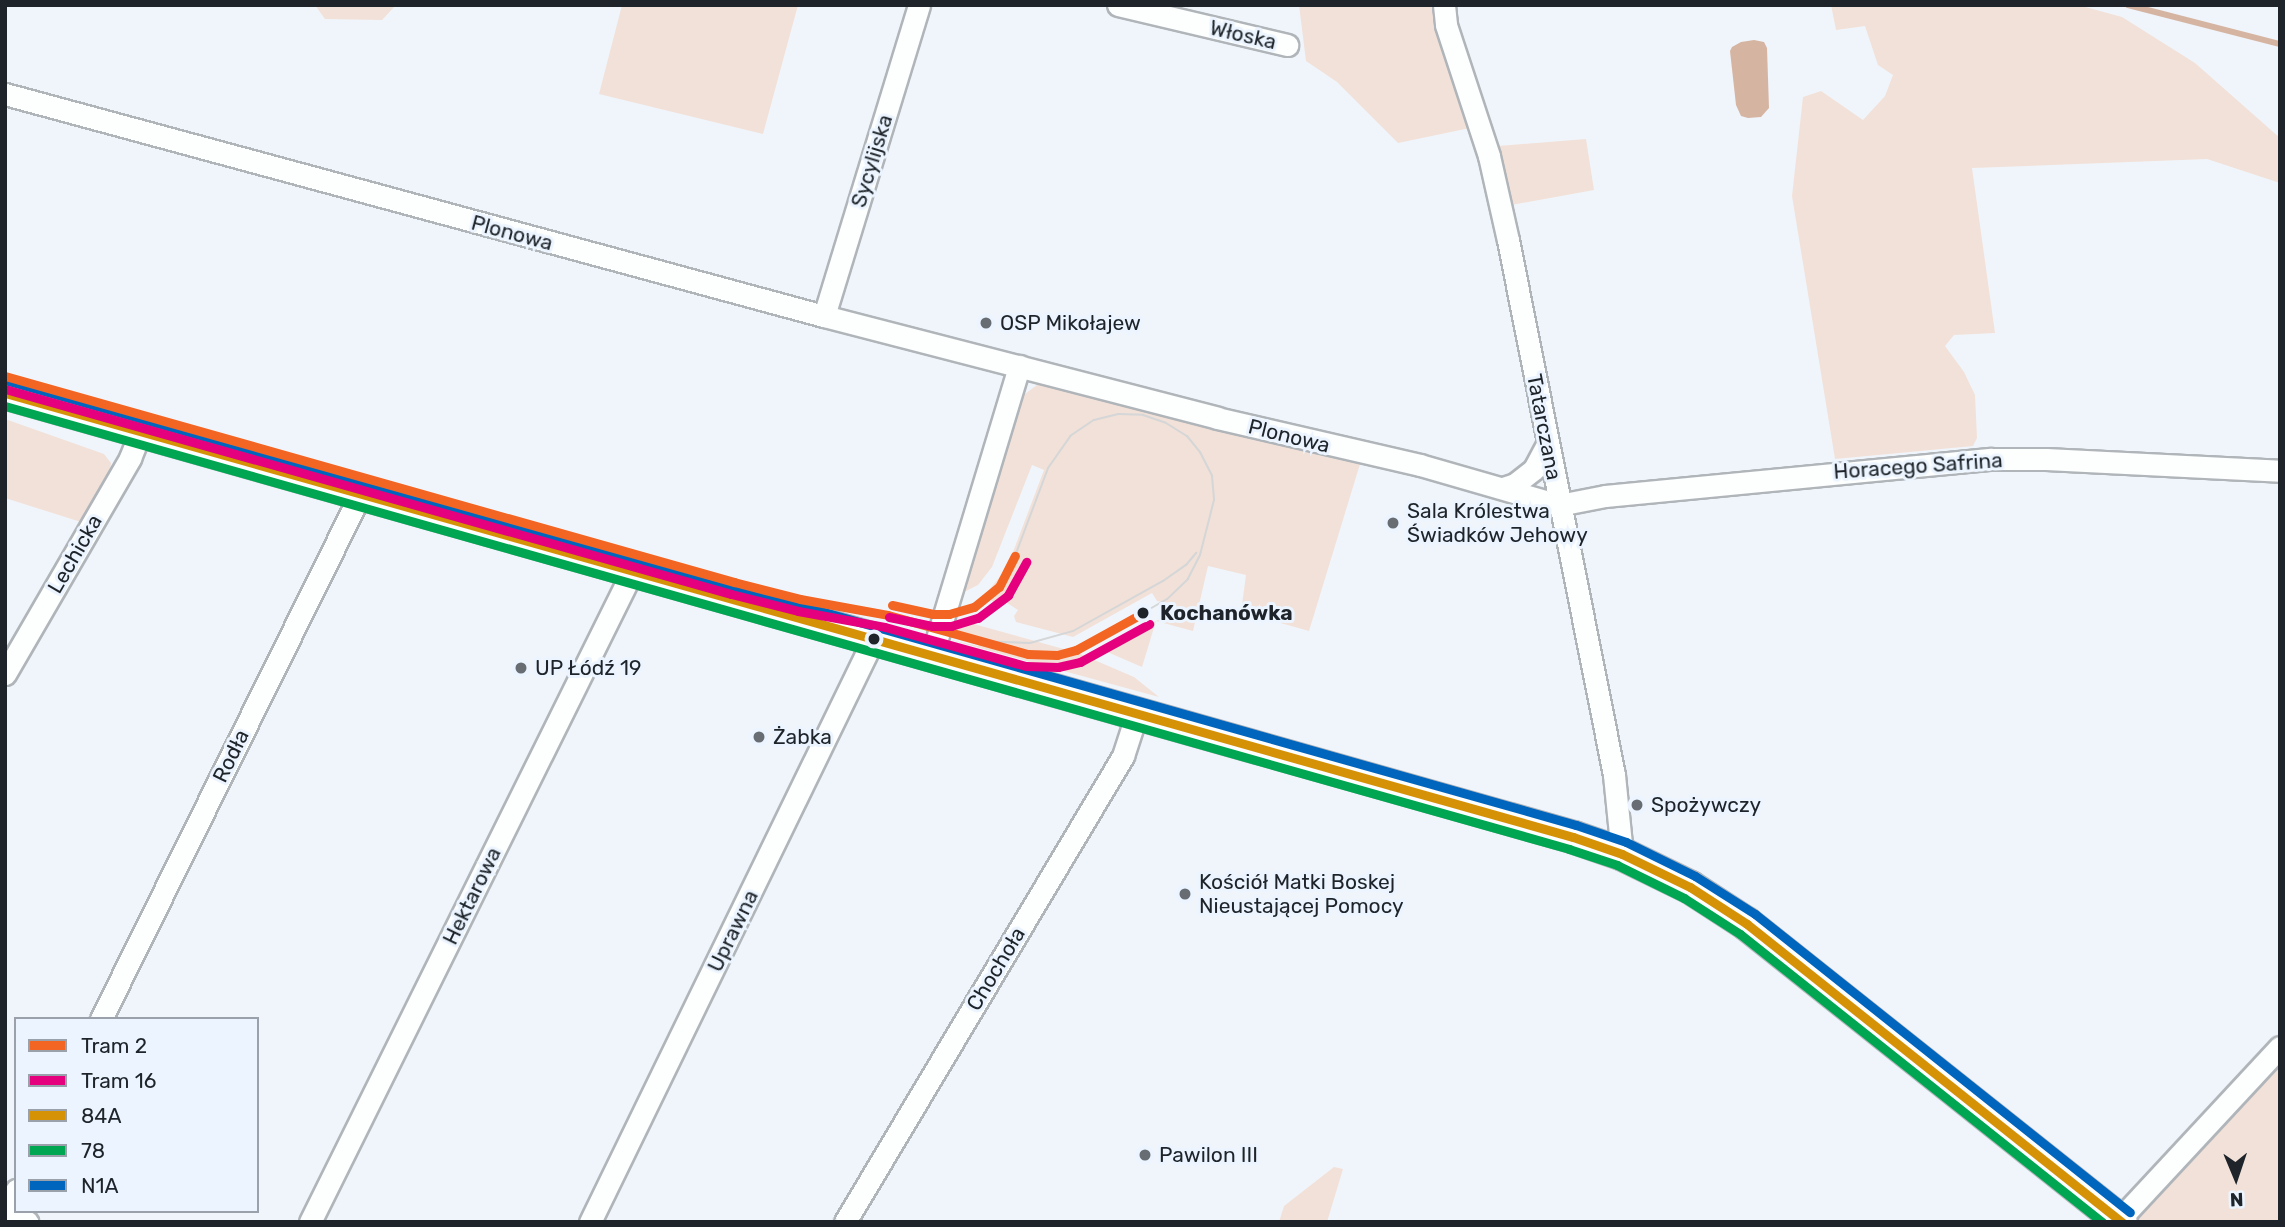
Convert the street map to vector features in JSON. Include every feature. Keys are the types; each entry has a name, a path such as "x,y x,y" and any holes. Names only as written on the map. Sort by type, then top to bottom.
{"main road":[{"path":"5,393 1573,836 1622,854 1690,887 1747,924 2120,1221"}],"street":[{"name":"Sycylijska","path":"824,316 919,5"},
{"name":"Włoska","path":"1118,5 1287,45"},
{"name":"Tatarczana","path":"1444,5 1446,25 1495,183 1614,775 1622,854"},
{"name":"Plonowa","path":"5,94 824,316 1503,488 1559,505"},
{"path":"932,654 1019,366"},
{"name":"Lechicka","path":"5,674 131,458 141,431"},
{"path":"1503,488 1515,484 1534,469 1547,445"},
{"name":"Horacego Safrina","path":"1559,505 1605,496 1991,459 2046,459 2280,471"},
{"name":"Rodła","path":"102,1017 361,493"},
{"name":"Hektarowa","path":"310,1222 634,570"},
{"name":"Uprawna","path":"590,1222 874,638"},
{"name":"Chochoła","path":"845,1222 1123,755 1137,713"},
{"path":"2120,1221 2280,1047"},
{"path":"14,1194 5,1211 29,1222"}],"shaded area":[{"path":"315,5 396,5 382,20 325,19"},
{"path":"622,5 798,5 763,134 599,94"},
{"path":"1299,5 1437,5 1470,128 1398,143 1337,82 1306,61"},
{"path":"1831,5 2078,5 2122,17 2195,63 2280,138 2280,183 2207,159 1972,168 1995,333 1954,335 1945,346 1964,372 1975,395 1977,438 1973,446 1835,459 1792,196 1803,97 1821,91 1863,120 1885,96 1893,75 1878,65 1865,26 1836,30"},
{"path":"1741,42 1764,42 1767,48 1769,108 1761,117 1748,118 1741,116 1736,105 1730,51"},
{"path":"1586,139 1594,190 1511,205 1498,146"},
{"path":"1051,383 1360,464 1309,631 1241,612 1246,575 1208,566 1193,631 1156,621 1173,611 1168,603 1157,601 1152,593 1073,637 1016,622 1014,616 1018,610 1004,601 1000,606 984,596 1007,568 1044,470 1032,465 992,567 978,585 958,595 1017,400 1037,385"},
{"path":"5,419 104,454 111,463 109,475 81,522 5,498"},
{"path":"952,618 1078,653 1134,677 1159,697 947,639 978,646 979,643 947,634"},
{"path":"1156,621 1142,667 1105,651"},
{"path":"2280,1057 2280,1222 2139,1222 2133,1216"},
{"path":"1334,1167 1343,1169 1327,1222 1279,1222 1284,1206"}],"waterway":[{"path":"2128,5 2280,44"}],"tram line":[{"name":"2","path":"5,376 734,582 800,599 888,615 1028,654 1057,655 1076,650 1143,613"},
{"name":"16","path":"5,389 731,594 798,611 885,627 1026,666 1058,667 1080,662 1149,624"},
{"path":"1015,556 1048,468 1070,436 1094,420 1118,414 1143,415 1166,423 1187,436 1200,452 1212,476 1214,500 1200,555 1188,579 1167,599 1143,613"},
{"path":"980,641 1030,643 1073,631 1163,581 1186,565 1196,553"},
{"name":"2","path":"892,605 933,614 949,614 974,607 999,587 1015,556"},
{"name":"16","path":"889,617 933,626 951,626 978,618 1008,595 1026,562"}],"transit line":[{"name":"N1A","path":"8,381 1576,825 1626,842 1695,876 1755,914 2130,1212"},
{"name":"84A","path":"5,393 1573,837 1622,854 1690,887 1747,924 2122,1222"},
{"name":"78","path":"5,406 1569,849 1617,865 1684,898 1740,934 2102,1222"}],"place":[{"name":"OSP Mikołajew","path":"986,323"},
{"name":"Sala Królestwa Świadków Jehowy","path":"1393,523"},
{"name":"Kochanówka","path":"1143,613"},
{"name":"UP Łódź 19","path":"521,668"},
{"name":"Żabka","path":"759,737"},
{"name":"Spożywczy","path":"1637,805"},
{"name":"Kościół Matki Boskej Nieustającej Pomocy","path":"1185,894"},
{"name":"Pawilon III","path":"1145,1155"}]}
